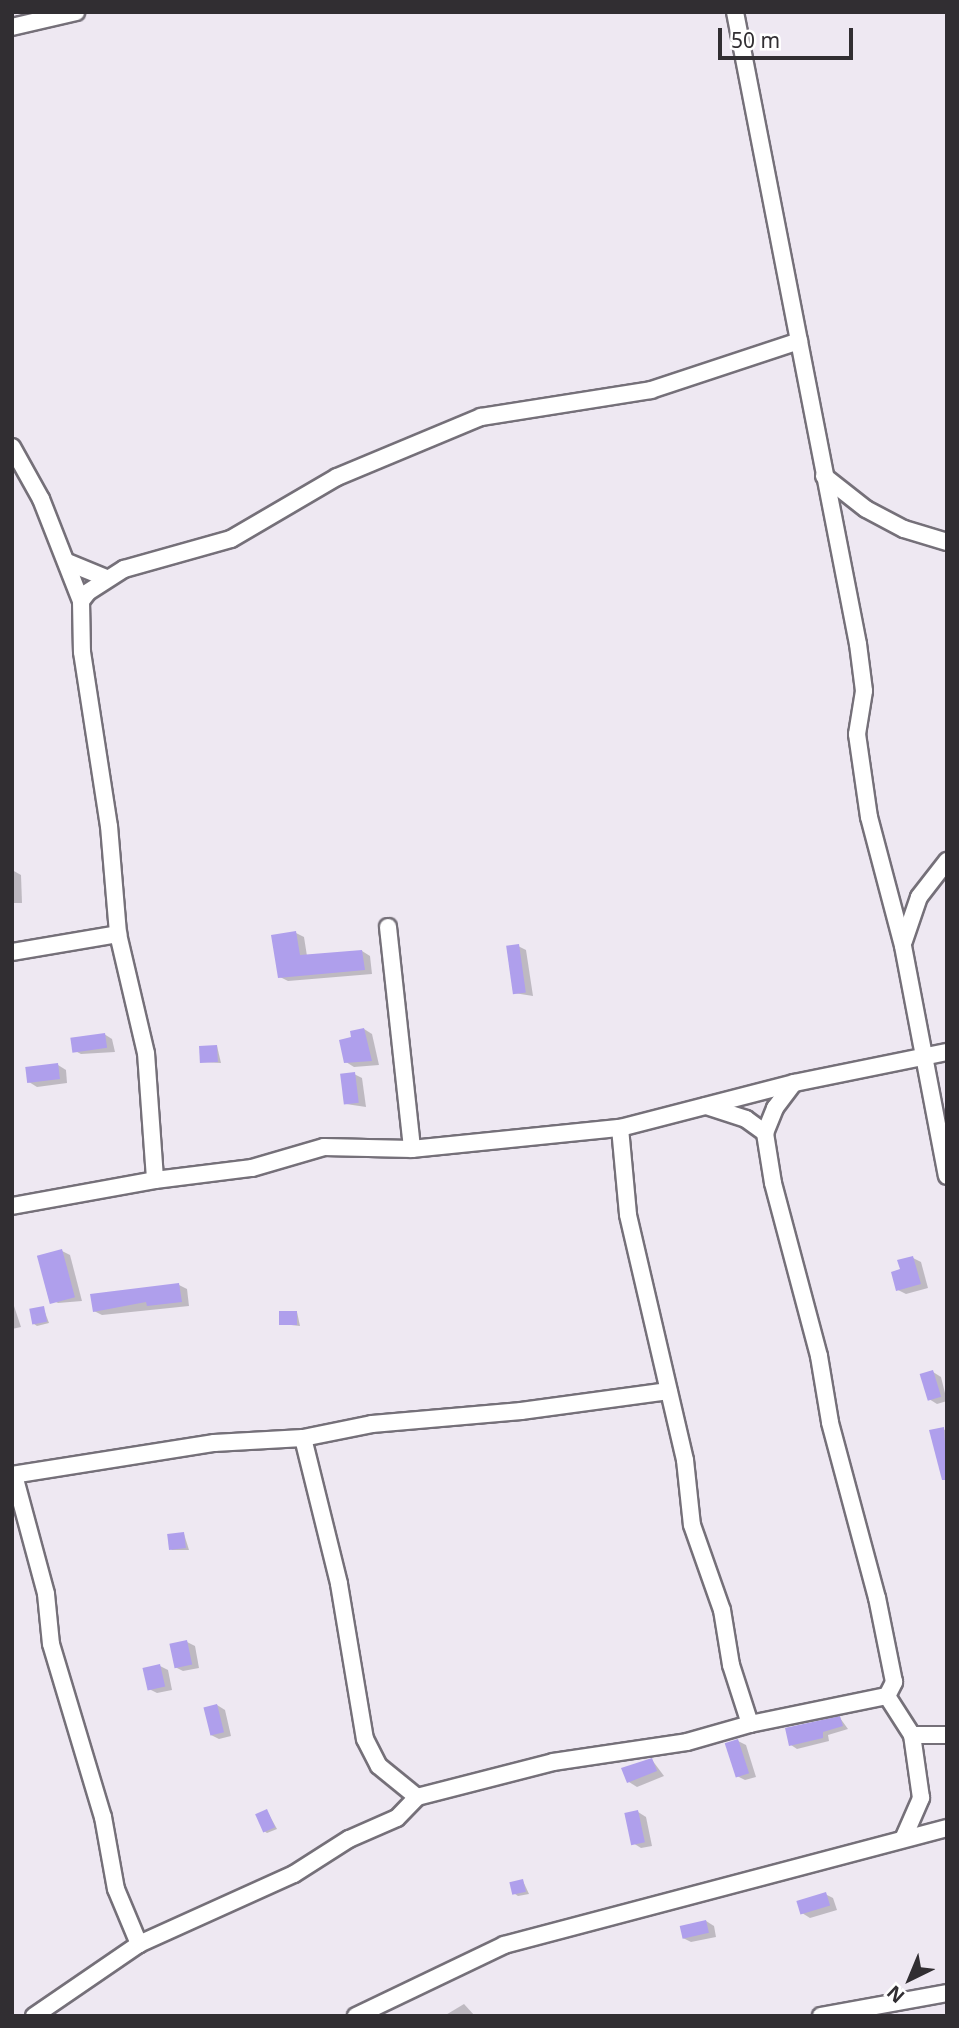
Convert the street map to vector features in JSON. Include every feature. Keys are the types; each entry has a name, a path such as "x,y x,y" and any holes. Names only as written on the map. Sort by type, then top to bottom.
{"street":[{"path":"12,27 76,12"},
{"path":"735,12 858,645 864,691 857,734 869,817 903,946 947,1176"},
{"path":"81,601 106,578 231,539 337,477 481,417 651,390 799,341"},
{"path":"12,447 67,562 81,601 82,652 95,717 118,934 146,1053 155,1180"},
{"path":"824,477 866,509 904,529 947,542"},
{"path":"67,562 106,578"},
{"path":"903,946 908,920 919,897 947,861"},
{"path":"388,927 412,1149"},
{"path":"12,952 118,934"},
{"path":"12,1206 155,1180 252,1168 324,1147 412,1149 620,1128 794,1083 922,1054 947,1052"},
{"path":"794,1083 775,1108 765,1133 773,1184 820,1356 830,1422 877,1598 894,1682 887,1696"},
{"path":"706,1106 746,1119 765,1133"},
{"path":"620,1128 628,1214 685,1460 692,1525 722,1610 731,1665 750,1724"},
{"path":"139,1944 116,1889 103,1817 51,1644 43,1582 13,1475 214,1443 303,1438 372,1424 521,1411 669,1391"},
{"path":"303,1438 339,1584 365,1738 379,1766 417,1797"},
{"path":"34,2016 139,1944 294,1874 349,1839 397,1818 417,1797 553,1762 687,1742 750,1724 887,1696"},
{"path":"887,1696 912,1735 920,1798 904,1837"},
{"path":"912,1735 947,1735"},
{"path":"356,2016 504,1945 904,1837 947,1828"},
{"path":"821,2016 947,1993"}],"building":[{"path":"296,931 300,955 362,950 365,970 278,978 271,935"},
{"path":"519,944 526,993 513,994 506,946"},
{"path":"364,1028 372,1061 344,1063 339,1040 351,1037 350,1031"},
{"path":"105,1033 107,1048 72,1053 70,1038"},
{"path":"217,1045 218,1062 200,1063 199,1046"},
{"path":"58,1063 60,1079 27,1083 25,1067"},
{"path":"355,1072 359,1103 344,1105 340,1074"},
{"path":"62,1249 75,1297 50,1304 37,1256"},
{"path":"913,1256 921,1284 896,1291 891,1272 900,1269 897,1260"},
{"path":"179,1283 182,1302 147,1306 146,1302 93,1312 90,1294"},
{"path":"44,1306 47,1322 32,1325 29,1309"},
{"path":"279,1311 297,1311 297,1325 279,1325"},
{"path":"933,1370 941,1397 928,1401 920,1374"},
{"path":"944,1427 947,1480 942,1480 929,1430"},
{"path":"184,1532 186,1548 169,1550 167,1534"},
{"path":"187,1640 192,1664 175,1668 169,1644"},
{"path":"160,1664 165,1686 148,1690 142,1668"},
{"path":"217,1704 224,1732 210,1736 203,1707"},
{"path":"840,1716 843,1726 823,1732 823,1738 789,1746 785,1728"},
{"path":"738,1739 749,1773 736,1778 725,1743"},
{"path":"652,1758 657,1771 627,1783 621,1768"},
{"path":"267,1809 275,1827 263,1833 255,1814"},
{"path":"638,1810 645,1842 631,1845 624,1813"},
{"path":"523,1879 526,1892 512,1895 509,1882"},
{"path":"826,1892 830,1905 800,1914 796,1901"},
{"path":"706,1920 709,1933 683,1939 680,1926"}]}
